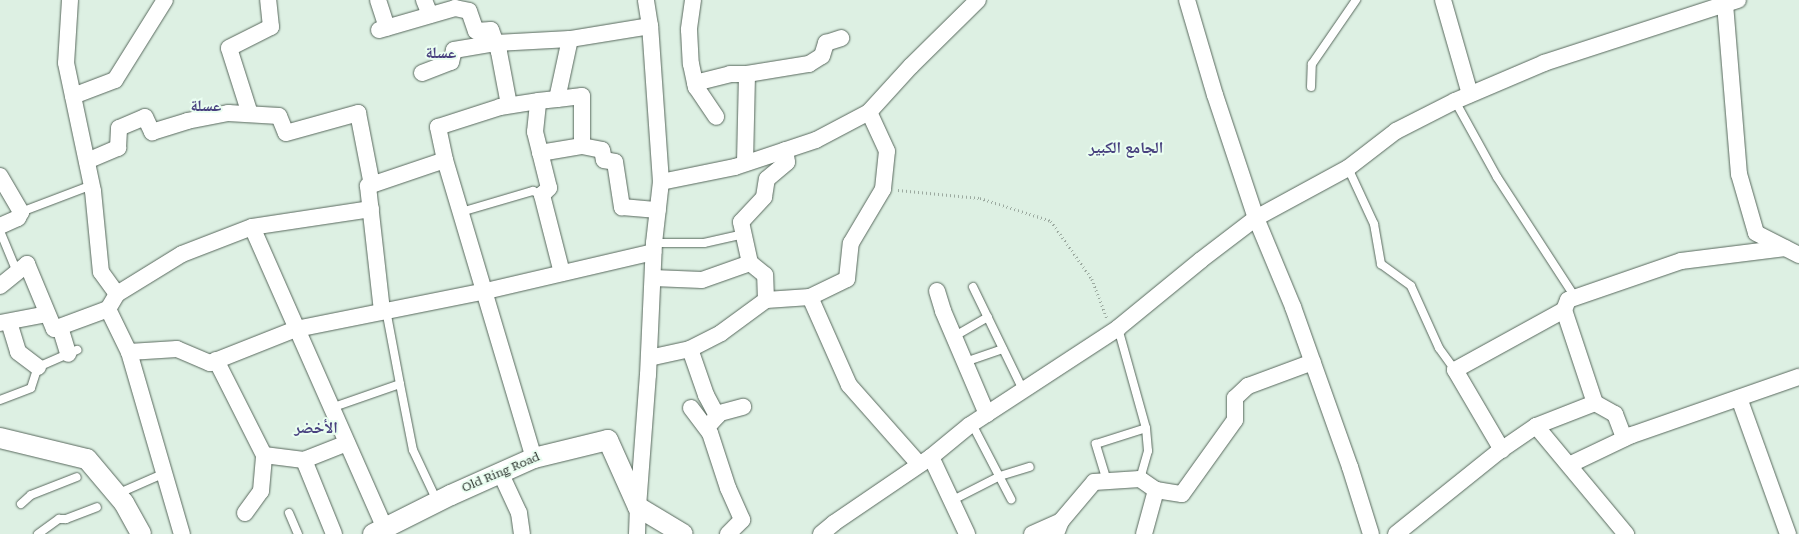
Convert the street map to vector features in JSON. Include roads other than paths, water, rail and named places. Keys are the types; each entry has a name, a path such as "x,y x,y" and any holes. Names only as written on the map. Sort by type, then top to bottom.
{"street":[{"path":"70,0 66,63 92,185 101,272 118,294"},
{"path":"73,96 115,80 166,0"},
{"path":"250,114 229,48 271,27 268,0"},
{"path":"378,0 383,29 455,8 469,10 476,31 491,30 496,44 509,105"},
{"path":"424,0 430,15"},
{"path":"637,534 649,358 654,247 661,182 650,26 646,0"},
{"path":"694,0 689,30 691,64 696,87 716,117"},
{"path":"661,182 746,163 816,140 869,112 911,66 978,0"},
{"path":"1187,0 1215,95 1256,218 1294,307 1371,534"},
{"path":"1443,0 1470,94"},
{"path":"821,534 834,523 925,460 972,424 1115,330 1256,218 1348,168 1396,131 1470,94 1544,64 1732,2 1739,174 1756,233 1799,255"},
{"path":"422,73 451,62 454,50 496,44 570,39 650,26"},
{"path":"695,83 730,74 746,74 809,64 822,56 826,43 841,38"},
{"path":"557,99 570,39"},
{"path":"746,74 746,163"},
{"path":"534,458 486,291 446,160 438,127 509,105 582,96 582,146"},
{"path":"538,101 535,132 549,188 542,195 562,273"},
{"path":"649,358 690,349 721,333 766,300 810,297 847,279 851,243 883,189 886,151 869,112"},
{"path":"87,161 118,148 120,128 144,116 152,132 187,121 228,113 279,116 286,133 358,113 372,185"},
{"path":"540,153 582,146 602,150 604,160 615,162 622,207 658,210"},
{"path":"766,300 765,275 750,263 741,222 764,197 767,179 787,162 785,150"},
{"path":"384,310 368,186 446,160"},
{"path":"0,176 21,212 18,218 0,226"},
{"path":"0,286 27,264 54,329 108,309 118,294 182,254 252,227 371,209"},
{"path":"252,227 347,443 389,530"},
{"path":"129,352 177,349 210,363 296,329 384,310 486,291 562,273 654,247"},
{"path":"1502,450 1455,370 1564,310 1568,300 1575,297 1681,261 1785,248"},
{"path":"652,278 702,280 750,263"},
{"path":"937,292 943,311 955,336 987,414"},
{"path":"810,297 849,386 925,460 951,501 967,534"},
{"path":"108,309 129,352 182,534"},
{"path":"1564,310 1595,403 1614,414 1624,438"},
{"path":"38,367 18,352 4,322 47,314"},
{"path":"60,327 72,352"},
{"path":"690,349 706,395 717,416"},
{"path":"216,360 264,455 261,491 245,513"},
{"path":"1032,534 1058,528 1094,482 1140,480 1156,490 1182,494 1235,420 1235,398 1248,386 1313,362"},
{"path":"1569,465 1624,438 1799,378"},
{"path":"1739,398 1788,534"},
{"path":"1396,534 1502,450 1536,426 1595,403"},
{"path":"707,430 720,413 744,407"},
{"path":"691,408 710,433 728,488 742,520 728,534"},
{"path":"1536,426 1626,534"},
{"path":"0,438 87,459 124,503 141,534"},
{"name":"Old Ring Road","path":"389,530 437,501 534,458 608,440 638,507"},
{"path":"264,455 304,460 347,443"},
{"path":"304,460 334,534"},
{"path":"500,472 519,513 522,534"},
{"path":"1144,534 1156,490"},
{"path":"638,507 683,534"}],"lane":[{"path":"1311,87 1312,64 1356,0"},
{"path":"1455,101 1497,177 1575,297"},
{"path":"1348,168 1374,224 1381,264 1411,286 1439,348 1455,370"},
{"path":"21,212 92,185"},
{"path":"462,212 533,191 542,195"},
{"path":"0,230 17,272"},
{"path":"654,247 704,243 744,234"},
{"path":"973,287 1023,390"},
{"path":"384,310 413,450 437,501"},
{"path":"955,336 988,317"},
{"path":"1115,330 1146,428 1148,451 1140,480"},
{"path":"965,362 1003,349"},
{"path":"0,400 31,388 38,367 72,352"},
{"path":"332,408 400,384"},
{"path":"972,424 1011,499"},
{"path":"1107,481 1096,444 1146,428"},
{"path":"951,501 1000,476 1030,467"},
{"path":"116,494 165,473"},
{"path":"22,504 31,495 78,477"},
{"path":"38,534 59,519 66,519 97,507"},
{"path":"289,513 298,534"}],"district":[{"name":"عسلة","path":"441,53"},
{"name":"عسلة","path":"206,106"},
{"name":"الجامع الكبير","path":"1126,148"},
{"name":"الأخضر","path":"316,428"}]}
